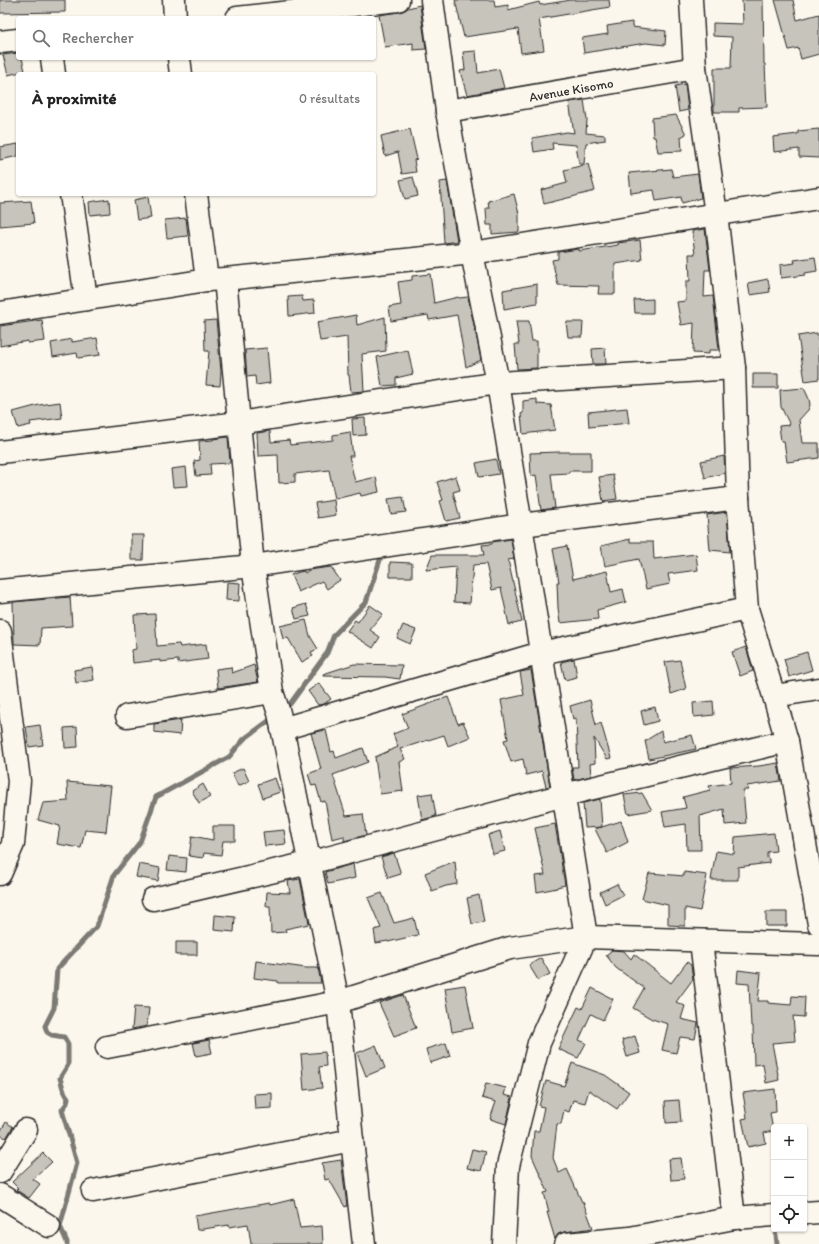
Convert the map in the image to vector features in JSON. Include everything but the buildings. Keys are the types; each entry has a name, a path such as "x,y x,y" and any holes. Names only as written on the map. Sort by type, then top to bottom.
{"street":[{"path":"174,0 175,16"},
{"path":"246,16 292,6 398,0"},
{"path":"432,0 447,111 472,253 498,384 586,937 539,1044 508,1166 504,1244"},
{"path":"690,0 696,68 716,214 734,368 738,498 747,609 774,696 786,742 819,924"},
{"path":"0,42 16,40"},
{"path":"52,60 54,72"},
{"path":"179,60 181,72"},
{"name":"Avenue Kisomo","path":"447,111 696,68"},
{"path":"71,196 86,299"},
{"path":"196,196 216,280 239,422 253,566 272,692 279,713 338,1002 364,1244"},
{"path":"0,312 216,280 472,253 819,198"},
{"path":"0,452 239,422 498,384 734,368"},
{"path":"0,591 253,566 521,525 738,498"},
{"path":"282,728 541,653 747,609"},
{"path":"0,631 19,781 0,874"},
{"path":"774,696 819,689"},
{"path":"127,716 272,692"},
{"path":"153,899 309,863 564,795 786,742"},
{"path":"107,1047 338,1002 510,948 586,937 819,944"},
{"path":"701,941 734,1218"},
{"path":"0,1172 26,1130"},
{"path":"93,1191 352,1140"},
{"path":"0,1195 49,1226"},
{"path":"807,1213 819,1212"},
{"path":"566,1244 631,1241 734,1218 771,1215"}],"waterway":[{"path":"283,709 290,704 327,653 334,635 366,602 380,560"},
{"path":"67,1244 60,1226 77,1163 62,1110 67,1103 68,1098 64,1092 60,1078 68,1065 68,1044 64,1037 52,1035 47,1032 45,1026 54,1008 57,969 97,926 114,875 140,842 156,797 229,757 244,739 274,717"},
{"path":"776,1235 777,1244"}]}
